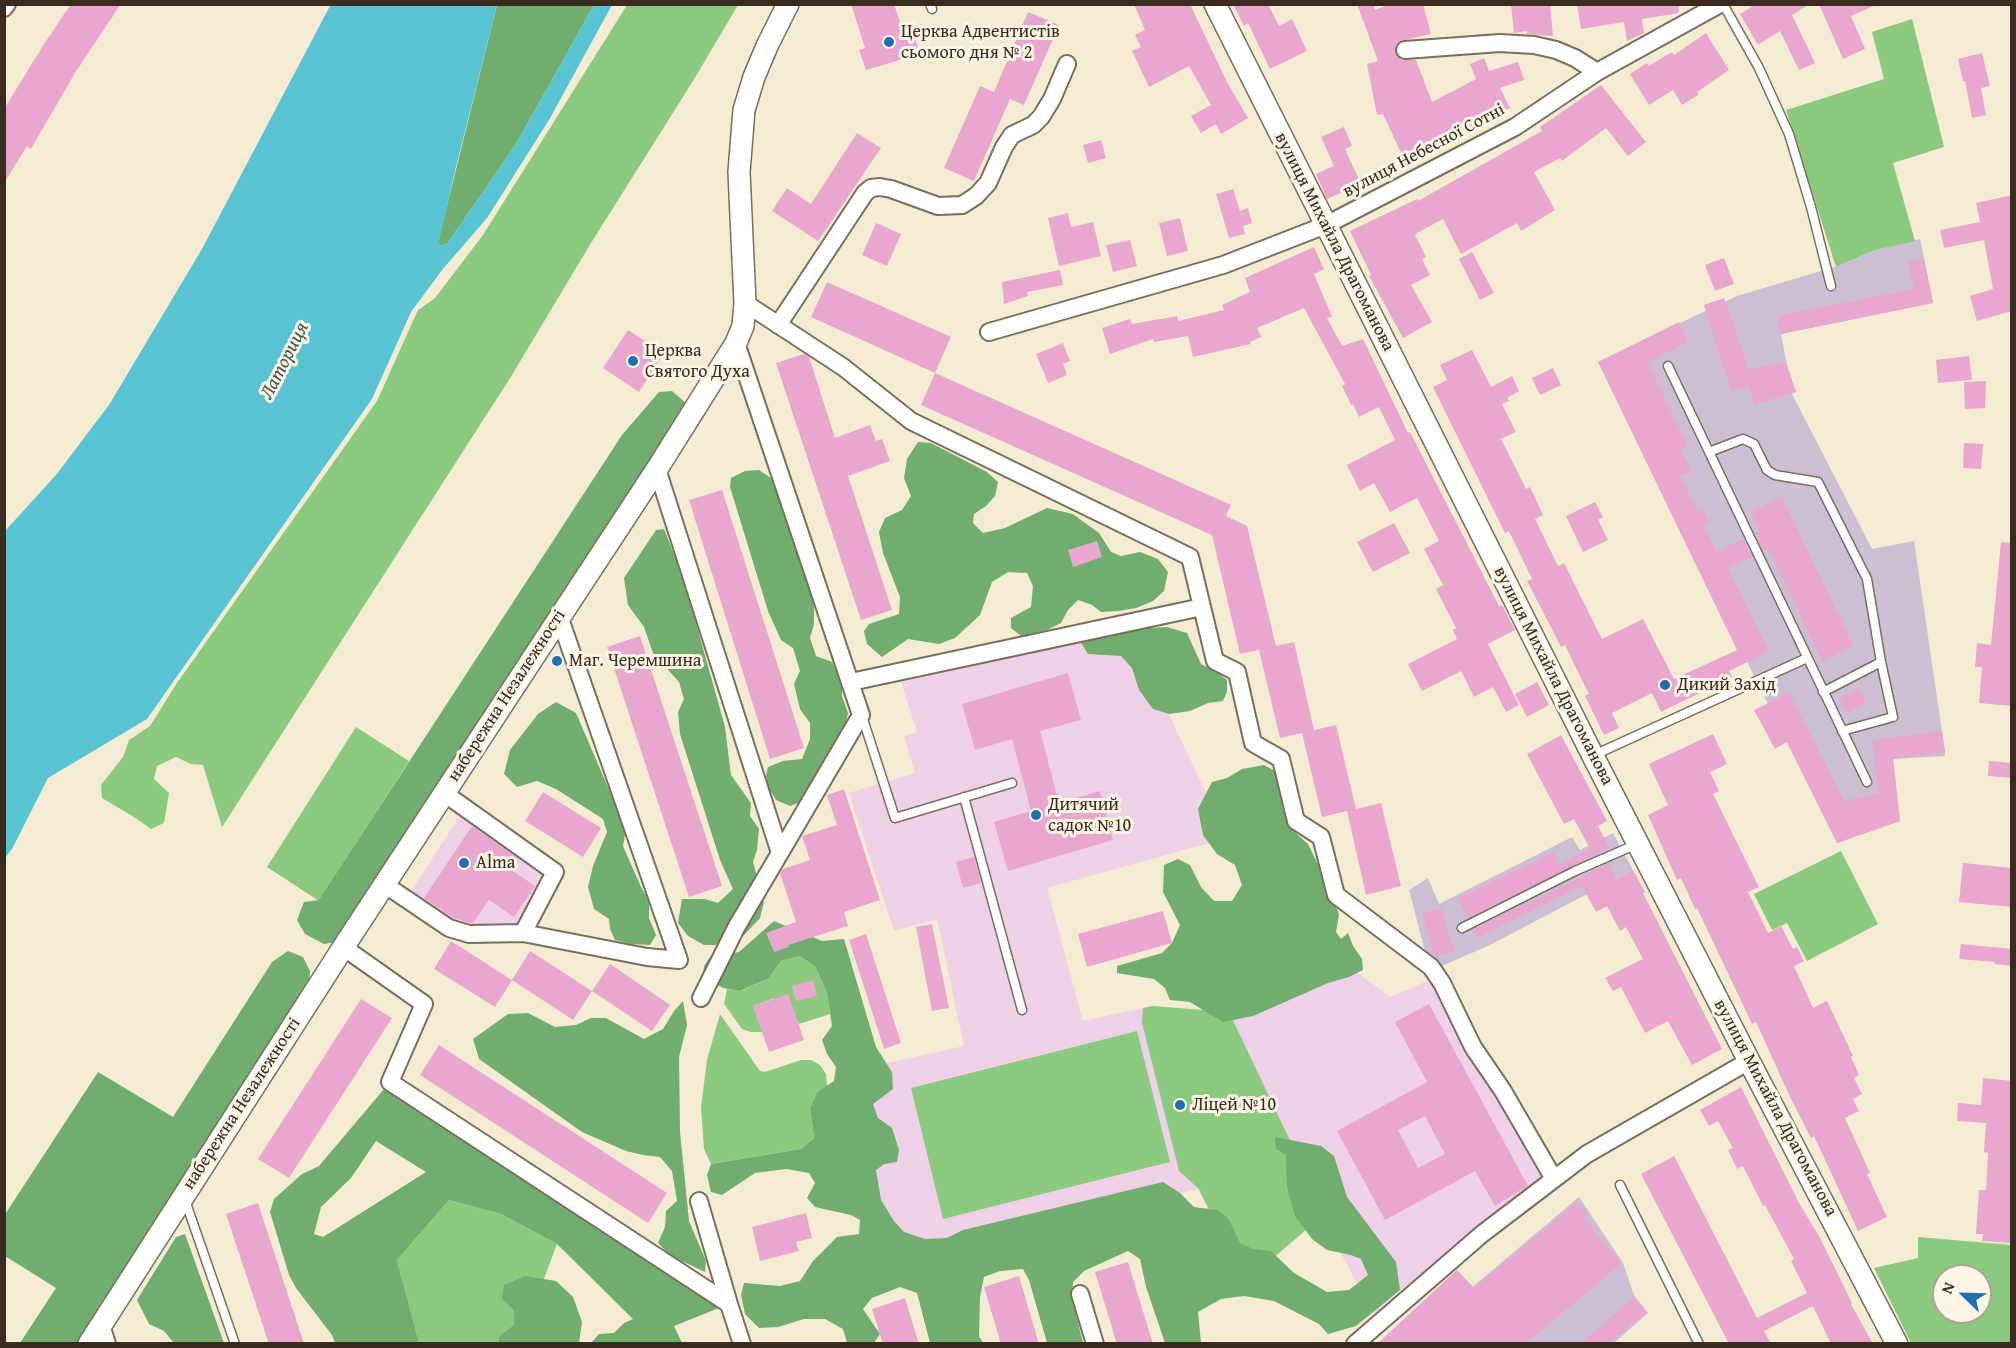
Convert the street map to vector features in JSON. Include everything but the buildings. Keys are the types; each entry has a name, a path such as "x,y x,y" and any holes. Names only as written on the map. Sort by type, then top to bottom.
{"street":[{"name":"набережна Незалежності","path":"89,1344 104,1334 183,1194 657,469 736,344 743,326 745,303 739,172 744,110 754,77 788,4"},
{"name":"вулиця Михайла Драгоманова","path":"1215,4 1593,756 1749,1061 1898,1344"},
{"name":"вулиця Небесної Сотні","path":"989,332 1222,265 1326,225 1515,127 1597,72 1721,4"},
{"path":"1404,50 1500,43 1534,45 1556,50 1575,58 1597,72"},
{"path":"778,325 865,193 871,188 880,187 938,206 962,205 976,196 988,183 1012,135 1033,125 1041,117 1052,99 1067,64"},
{"path":"745,303 843,367 911,421 1190,557 1215,661 1237,672 1253,743 1281,759 1296,821 1321,837 1336,895 1431,967 1442,983 1473,1047 1503,1091 1554,1179"},
{"path":"701,998 737,926 861,716 736,344"},
{"path":"657,469 780,853"},
{"path":"851,682 1202,607"},
{"path":"384,884 449,928 469,934 523,933 647,957 679,960 560,616"},
{"path":"444,793 555,872 523,933"},
{"path":"343,947 424,1004 390,1082 729,1304"},
{"path":"1355,1344 1482,1234 1587,1154 1749,1061"},
{"path":"699,1201 742,1344"},
{"path":"1080,1294 1095,1344"}],"lane":[{"path":"1721,4 1759,68 1789,134 1831,286"},
{"path":"1668,366 1867,782"},
{"path":"1709,452 1743,439 1754,444 1767,470 1775,475 1818,482 1867,579 1893,717 1842,731"},
{"path":"1593,756 1807,658"},
{"path":"1823,692 1881,662"},
{"path":"861,716 895,818 1012,783"},
{"path":"964,797 1022,1010"},
{"path":"1462,928 1575,871 1638,843"},
{"path":"1620,1185 1700,1344"},
{"path":"183,1194 235,1344"}],"shaded area":[{"path":"1920,239 1933,303 1781,334 1793,396 1872,549 1914,541 1945,752 1945,756 1893,759 1900,821 1837,843 1598,362 1737,296 1841,265 1875,250"},
{"name":"Ліцей №10","path":"1129,629 1227,838 1047,888 1083,1021 1152,1006 1229,1012 1342,961 1390,997 1432,979 1544,1183 1400,1290 1374,1314 1321,1217 1244,1283 1198,1189 882,1258 861,1069 964,1046 937,919 894,931 849,793 915,773 904,736 917,732 901,682"},
{"path":"465,808 555,872 523,933 469,934 406,899"},
{"path":"1613,833 1633,870 1488,946 1430,971 1409,890 1428,878 1439,904 1572,837 1580,850"},
{"path":"1579,1197 1623,1263 1634,1295 1648,1313 1614,1343 1405,1344"}],"green space":[{"path":"497,5 594,5 516,144 447,244 437,246"},
{"path":"627,5 738,5 512,375 222,827 203,765 191,764 176,757 157,766 154,779 169,793 164,823 151,829 102,798 101,785 123,757 129,740 150,726 177,683 377,401 418,310 435,298 483,235"},
{"path":"1912,19 1944,147 1893,163 1915,241 1875,250 1836,267 1786,110 1884,79 1872,32"},
{"path":"672,391 686,403 688,421 348,940 324,944 305,934 297,920 304,902 319,900 622,435 659,392"},
{"path":"918,442 931,443 987,472 998,482 995,496 974,514 973,523 983,533 1005,528 1047,508 1073,514 1099,533 1111,552 1121,556 1140,552 1158,559 1168,572 1164,591 1153,601 1136,608 1118,611 1101,612 1092,605 1078,600 1068,610 1061,623 1047,630 1021,636 1011,628 1011,618 1031,607 1033,586 1027,573 1008,572 992,582 980,615 955,638 939,644 908,639 882,657 867,644 864,631 869,624 899,614 900,597 883,553 879,532 885,518 902,510 911,496 904,478 907,459"},
{"path":"759,470 774,480 809,584 814,608 814,624 810,638 816,656 832,662 842,683 842,696 848,713 845,728 808,792 798,803 790,806 776,800 769,789 766,776 768,767 783,761 802,759 810,739 810,723 800,709 794,684 800,671 793,648 781,640 768,611 730,487 731,478 745,471"},
{"path":"664,529 696,623 725,727 731,775 751,803 750,816 759,829 753,862 764,902 760,918 744,935 724,934 716,945 704,945 688,936 678,923 682,899 705,899 718,903 733,889 720,860 680,734 678,712 684,699 679,682 653,653 644,627 628,605 624,578 656,530"},
{"path":"1167,627 1187,633 1201,664 1227,680 1227,692 1223,701 1208,703 1190,711 1169,714 1153,709 1139,690 1132,668 1121,656 1088,654 1080,641 1091,631"},
{"path":"556,702 576,713 626,829 623,846 649,901 649,918 656,935 650,945 615,940 609,919 594,909 588,887 593,866 607,832 603,819 556,789 537,781 517,787 504,774 510,750 538,714"},
{"path":"356,727 409,761 319,901 267,867"},
{"path":"1264,765 1275,771 1288,826 1308,844 1327,883 1339,914 1336,932 1341,939 1348,933 1362,959 1363,970 1253,1016 1223,1022 1190,1002 1170,1000 1165,988 1154,979 1117,973 1117,966 1162,953 1172,943 1180,925 1163,892 1164,865 1178,859 1190,865 1201,887 1214,901 1232,901 1242,885 1235,865 1217,854 1203,835 1198,809 1212,782 1227,778 1242,769"},
{"path":"1841,851 1878,924 1807,961 1787,923 1772,930 1754,894"},
{"path":"774,921 822,941 844,939 876,1047 892,1072 893,1089 873,1104 878,1118 892,1128 899,1150 897,1162 884,1164 876,1170 881,1200 904,1232 925,1239 947,1238 963,1230 1163,1182 1180,1193 1194,1207 1217,1210 1228,1218 1240,1243 1253,1249 1271,1251 1294,1273 1327,1292 1349,1290 1368,1275 1361,1259 1327,1250 1312,1239 1295,1216 1287,1187 1286,1155 1276,1149 1275,1137 1321,1146 1334,1156 1347,1197 1396,1262 1400,1290 1356,1326 1328,1334 1319,1324 1274,1301 1244,1296 1221,1299 1198,1312 1201,1343 1165,1343 1146,1287 1140,1259 1128,1251 1084,1271 1073,1282 1072,1298 1083,1343 1047,1343 1029,1280 1023,1269 1000,1271 984,1277 980,1297 979,1336 983,1343 930,1343 917,1293 900,1287 872,1298 863,1309 880,1334 874,1343 847,1343 843,1329 825,1319 804,1319 778,1327 759,1328 745,1314 741,1295 744,1283 780,1286 800,1281 813,1261 837,1237 859,1234 860,1220 851,1215 815,1207 807,1198 815,1183 809,1173 786,1169 755,1173 722,1195 711,1192 707,1175 711,1164 801,1149 814,1138 810,1108 817,1092 834,1081 836,1067 827,1054 822,1040 832,1026 827,993 815,966 799,956 781,961 769,978 740,991 723,988 703,977 704,966 710,957 739,952"},
{"path":"288,951 303,957 310,971 308,1002 87,1343 20,1343 56,1288 5,1256 4,1216 98,1072 173,1117 272,962"},
{"path":"799,956 815,966 827,993 830,1014 799,1024 772,999 754,1006 762,1032 742,1029 724,1004 727,989 741,991 769,978 781,961"},
{"path":"683,1001 687,1025 679,1057 680,1132 689,1221 706,1261 705,1272 671,1256 658,1243 665,1227 666,1211 677,1201 672,1171 660,1157 626,1151 582,1132 479,1059 473,1039 508,1014 528,1013 555,1027 576,1025 591,1018 606,1018 644,1039 663,1029"},
{"path":"1152,1006 1229,1012 1312,1187 1321,1217 1244,1283 1199,1189 1179,1171 1142,1023 1143,1008"},
{"path":"720,1014 760,1071 765,1072 801,1060 811,1060 820,1065 826,1074 827,1086 817,1092 810,1108 814,1138 801,1149 711,1164 704,1149 701,1107 707,1060"},
{"path":"1137,1031 1170,1162 943,1219 911,1088"},
{"path":"390,1082 729,1304 674,1326 682,1343 591,1343 599,1334 614,1333 624,1323 633,1319 557,1244 501,1214 449,1200 397,1260 419,1343 335,1343 332,1335 296,1288 289,1275 270,1212 274,1199 302,1174 319,1166","holes":["376,1141 426,1172 323,1237 314,1234 321,1207 351,1178"]},
{"path":"449,1200 501,1214 557,1244 520,1343 419,1343 397,1260"},
{"path":"185,1234 224,1343 174,1343 164,1331 149,1324 137,1300 176,1237"},
{"path":"1918,1237 2011,1245 2010,1343 1911,1343 1874,1268 1918,1258"},
{"path":"525,1276 556,1281 573,1297 582,1322 579,1343 499,1343 499,1337 514,1325 514,1310 502,1299 504,1285"}],"water":[{"name":"Латориця","path":"331,4 497,5 438,246 447,244 516,144 594,5 612,5 549,120 487,218 442,270 411,312 372,399 147,719 48,778 12,849 5,858 5,531 56,475 109,405 202,249"}],"place":[{"name":"Церква Адвентистів сьомого дня № 2","path":"889,42"},
{"name":"Церква Святого Духа","path":"633,361"},
{"name":"Маг. Черемшина","path":"557,661"},
{"name":"Дикий Захід","path":"1665,685"},
{"name":"Дитячий садок №10","path":"1036,815"},
{"name":"Alma","path":"464,863"},
{"name":"Ліцей №10","path":"1180,1105"}]}
